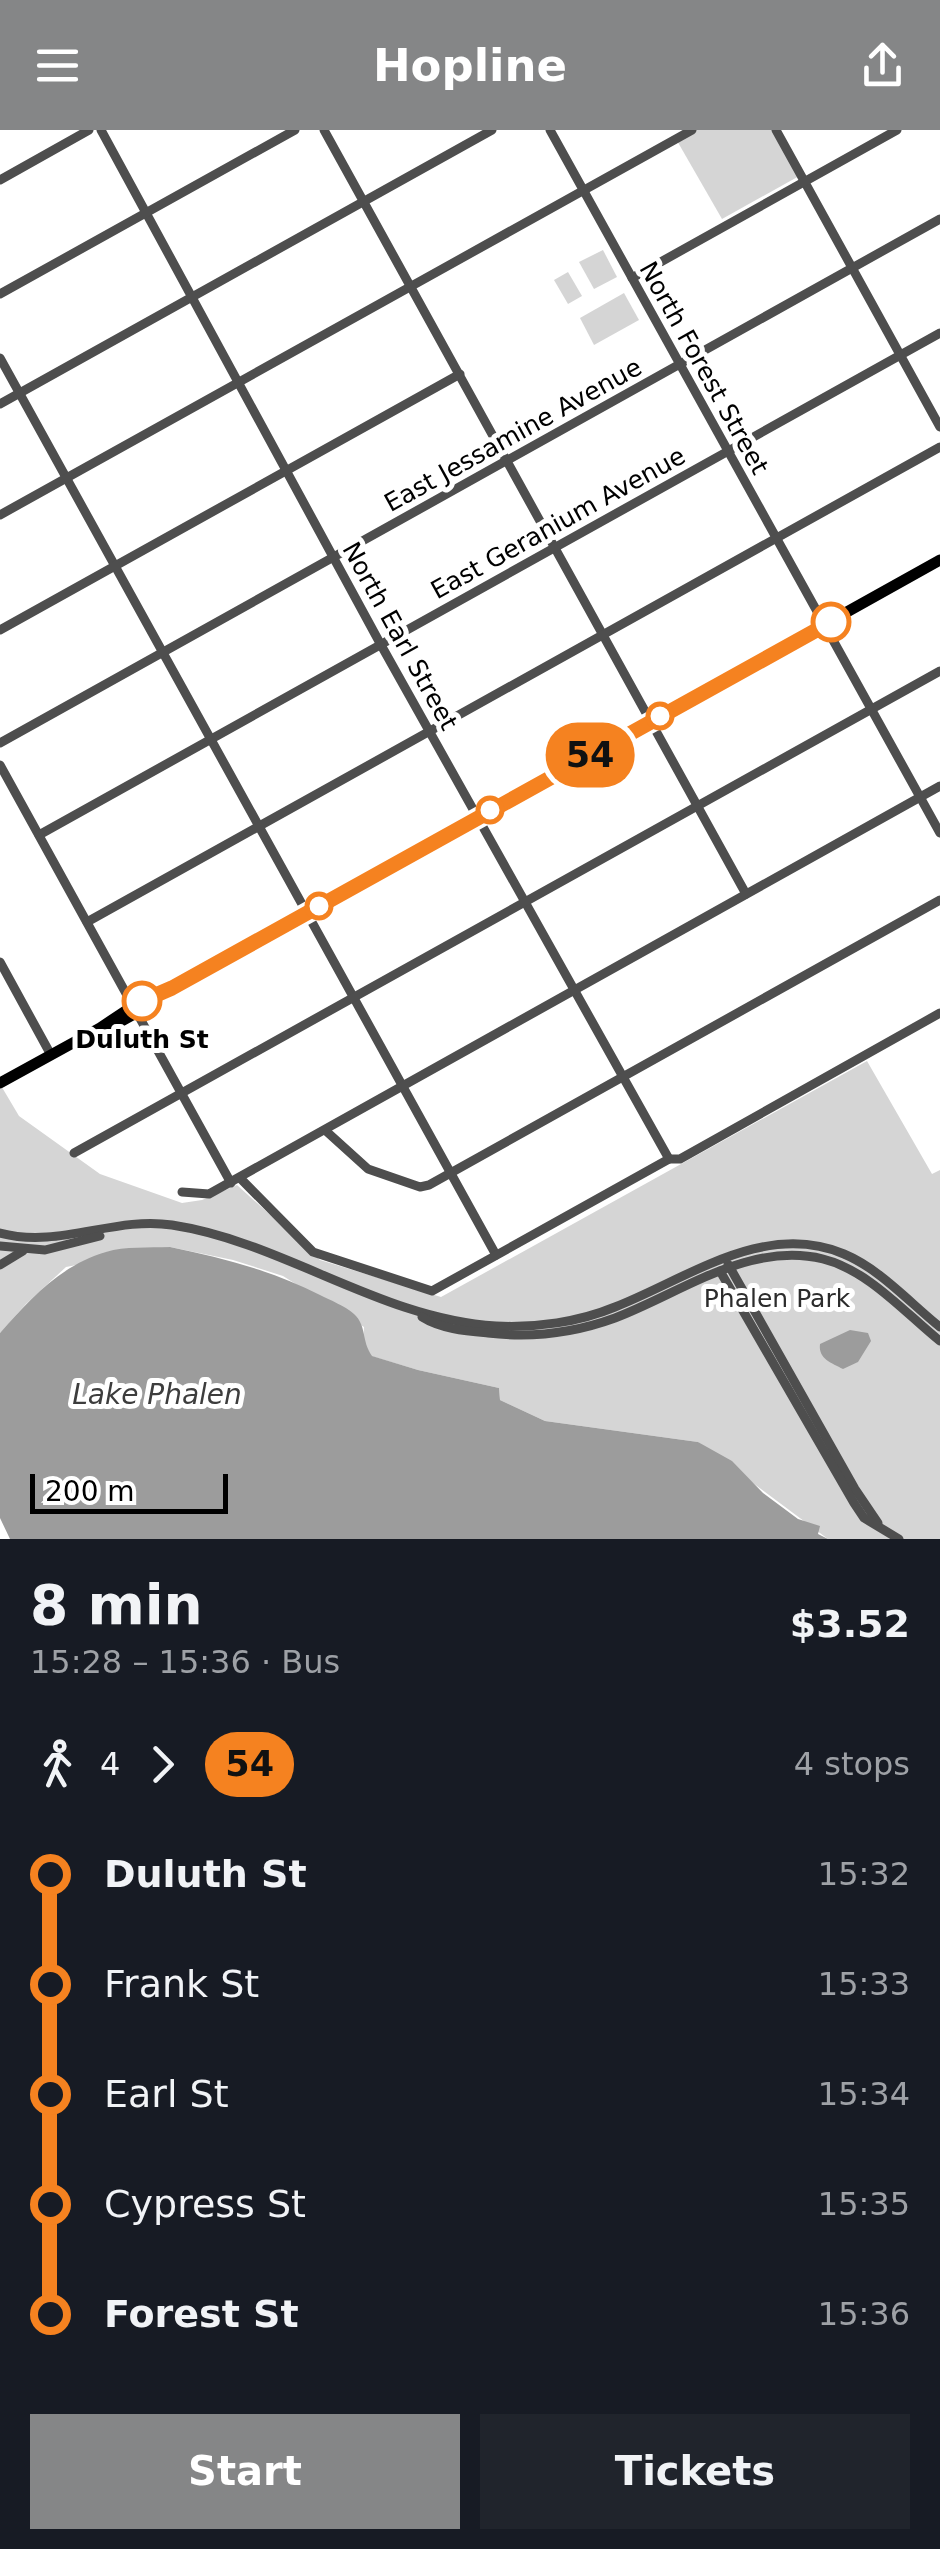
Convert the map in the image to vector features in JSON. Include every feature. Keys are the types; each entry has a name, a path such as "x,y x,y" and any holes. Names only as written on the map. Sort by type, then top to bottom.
{"main road":[{"path":"0,1083 940,560"}],"street":[{"path":"0,180 89,130"},
{"name":"North Earl Street","path":"100,130 666,1161"},
{"path":"0,294 296,130"},
{"path":"324,130 746,894"},
{"path":"0,404 492,130"},
{"name":"North Forest Street","path":"550,130 940,833"},
{"path":"0,516 692,130"},
{"path":"776,130 940,427"},
{"path":"632,278 898,130"},
{"name":"East Jessamine Avenue","path":"0,743 940,219"},
{"name":"East Geranium Avenue","path":"38,835 940,333"},
{"path":"0,358 496,1255"},
{"path":"0,630 460,374"},
{"path":"86,922 940,447"},
{"path":"74,1154 940,670"},
{"path":"0,765 182,1094 236,1180 313,1252 432,1291 940,1013"},
{"path":"182,1192 210,1194 940,786"},
{"path":"326,1131 368,1169 420,1187 450,1174 940,900"},
{"path":"0,962 51,1056"},
{"path":"122,1228 62,1248 26,1250 0,1246 2,1233 46,1239 122,1228 168,1224 207,1231 416,1312 428,1321 458,1330 512,1336 551,1334 612,1319 723,1265 786,1242 828,1248 864,1264 940,1327"},
{"path":"0,1265 26,1250"},
{"path":"723,1265 773,1254 810,1256 857,1273 940,1341"},
{"path":"723,1265 854,1503 864,1518 899,1539"}],"green space":[{"path":"692,130 776,130 801,175 722,219 676,139"},
{"path":"603,250 617,277 594,289 579,262"},
{"path":"568,272 582,296 568,304 554,280"},
{"path":"624,293 639,320 594,345 580,318"},
{"name":"Phalen Park","path":"867,1061 932,1174 940,1170 940,1539 828,1539 698,1442 545,1421 500,1400 499,1388 371,1356 363,1343 364,1327 283,1276 233,1260 170,1247 66,1267 0,1333 0,1084 19,1116 100,1174 182,1203 202,1200 237,1185 320,1260 441,1297"}],"water":[{"name":"Lake Phalen","path":"170,1247 246,1266 302,1286 354,1314 372,1356 499,1388 500,1400 545,1421 698,1442 732,1461 763,1493 798,1519 820,1526 818,1534 828,1539 10,1539 0,1518 0,1333 35,1296 75,1265 113,1250"},
{"path":"850,1330 868,1333 871,1341 858,1362 843,1369 823,1357 820,1344"}],"bus line":[{"name":"54","path":"142,1001 172,988 831,622"}],"place":[{"name":"Duluth St","path":"142,1001"}]}
